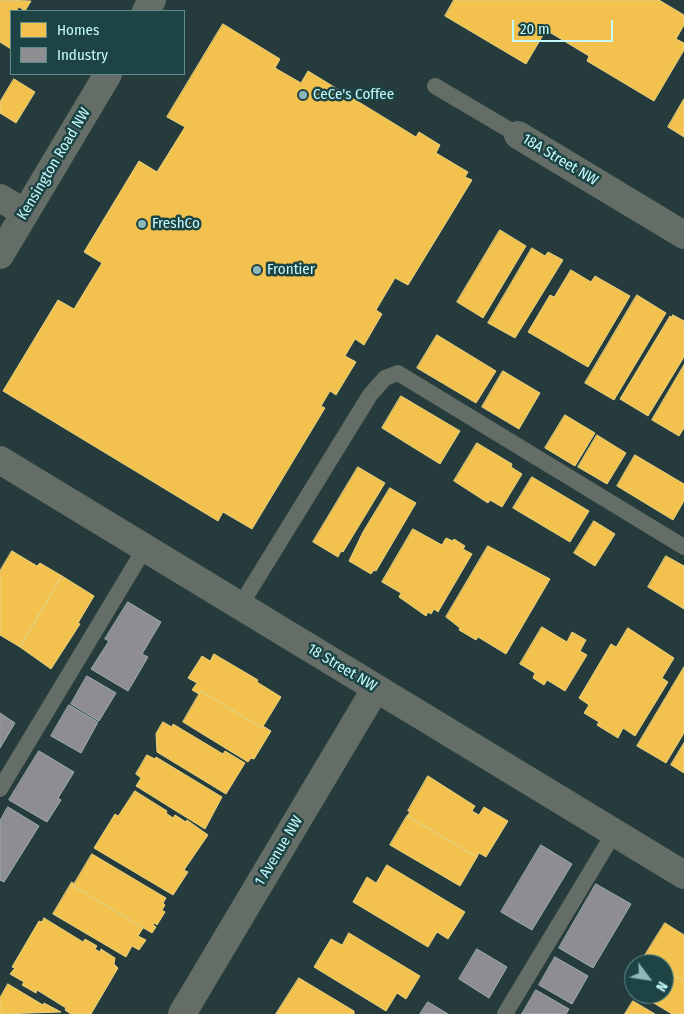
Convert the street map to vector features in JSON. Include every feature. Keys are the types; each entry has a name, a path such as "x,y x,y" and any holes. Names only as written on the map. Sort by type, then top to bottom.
{"street":[{"name":"Kensington Road NW","path":"0,255 107,75"},
{"name":"18A Street NW","path":"518,135 684,235"},
{"path":"0,198 25,213"},
{"name":"18 Street NW","path":"0,460 684,875"},
{"name":"1 Avenue NW","path":"182,1014 376,688"}],"lane":[{"name":"18A Street NW","path":"435,86 518,135"},
{"path":"240,606 370,395 385,378 398,373 684,547"},
{"path":"0,789 145,548"},
{"path":"505,1014 614,832"}],"building: Homes":[{"path":"0,0 31,1 26,10 19,7 17,10 10,10 10,48 0,42"},
{"path":"454,0 659,0 684,15 684,25 676,39 684,43 684,50 654,101 587,61 589,56 546,30 526,64 445,16"},
{"name":"Frontier","path":"223,24 280,59 275,68 301,83 308,71 416,137 419,132 440,145 436,153 468,172 465,177 472,180 408,285 395,278 376,310 382,314 364,345 355,339 345,356 356,362 336,395 330,391 321,406 325,408 252,529 223,512 218,521 3,391 58,300 74,309 102,263 84,252 139,161 157,172 185,127 167,117"},
{"path":"14,79 35,92 16,123 0,113 0,102"},
{"path":"684,99 684,137 668,127"},
{"path":"500,230 526,246 483,318 457,302"},
{"path":"532,248 545,256 548,252 563,260 515,338 488,323"},
{"path":"571,270 591,282 595,276 630,296 588,367 528,332 550,295 554,297"},
{"path":"637,295 666,313 614,400 585,383"},
{"path":"673,315 684,321 684,357 648,416 620,399 670,316 672,317"},
{"path":"437,335 496,371 476,403 417,368"},
{"path":"684,365 684,428 679,436 652,420"},
{"path":"503,371 540,393 519,429 482,407"},
{"path":"401,396 460,431 440,464 382,428"},
{"path":"565,415 595,433 575,466 545,448"},
{"path":"597,435 626,453 607,484 578,467"},
{"path":"477,443 512,464 511,467 522,474 502,507 490,500 488,503 454,481"},
{"path":"635,455 684,484 684,501 673,520 617,486"},
{"path":"358,467 385,483 343,552 341,551 338,557 313,542"},
{"path":"532,477 589,511 570,542 513,508"},
{"path":"390,488 416,503 376,571 374,570 371,574 349,561 363,532"},
{"path":"594,521 615,534 595,566 574,553"},
{"path":"413,529 442,545 446,538 453,541 454,539 465,546 463,549 472,554 438,612 434,609 431,614 428,612 426,616 399,597 401,593 382,582"},
{"path":"488,546 550,579 506,654 478,637 476,640 459,630 460,628 446,617"},
{"path":"12,551 37,566 40,563 62,576 20,647 0,635 0,571"},
{"path":"666,556 684,566 684,609 648,587"},
{"path":"62,576 94,596 78,623 80,624 51,669 20,647"},
{"path":"542,627 567,642 572,632 586,640 580,651 587,655 565,691 547,680 544,685 533,678 535,673 520,664"},
{"path":"628,628 674,658 662,678 668,682 635,736 623,728 618,738 597,725 599,722 584,713 589,705 579,698 611,644 616,647"},
{"path":"214,654 258,680 257,682 281,697 262,728 201,691 199,694 192,690 197,683 188,678 202,656 210,661"},
{"path":"684,667 684,733 666,763 637,746"},
{"path":"201,691 262,728 263,726 271,731 254,759 251,758 248,762 183,722"},
{"path":"163,722 172,727 173,724 223,754 225,751 245,763 226,794 157,752 156,734"},
{"path":"684,743 684,773 671,765"},
{"path":"147,755 155,759 156,757 222,797 205,829 136,786 141,778 136,774"},
{"path":"428,776 475,806 472,811 479,815 484,807 508,821 486,857 479,853 477,857 407,816"},
{"path":"135,791 167,811 166,813 173,818 175,815 186,822 187,820 208,835 184,870 188,872 173,895 94,848 115,814 118,816"},
{"path":"407,816 477,857 460,886 390,845"},
{"path":"92,854 166,898 162,910 165,912 157,925 154,923 153,925 156,927 152,933 73,886"},
{"path":"387,865 465,912 448,939 437,932 428,947 353,902 367,877 376,883"},
{"path":"72,882 73,886 143,928 138,936 146,940 139,950 132,946 126,957 53,914"},
{"path":"44,918 83,942 85,939 97,946 95,949 100,952 101,949 115,958 114,964 118,968 91,1014 71,1014 65,1010 66,1008 37,990 36,993 22,985 24,982 10,974 15,968 12,967 39,921 42,922"},
{"path":"665,923 684,935 684,981 674,975 674,954 646,954"},
{"path":"349,933 420,976 406,999 397,993 386,1011 314,967 331,939 342,945"},
{"path":"674,975 684,981 684,1014 672,1014 656,1004 674,1004"},
{"path":"299,978 354,1011 354,1014 276,1014"},
{"path":"8,984 43,1005 44,1003 61,1012 0,1014 0,998"},
{"path":"631,1004 638,1004 655,1014 625,1014"}],"building: Industry":[{"path":"128,602 161,622 142,654 148,657 128,691 91,669 109,641 105,639"},
{"path":"87,676 116,693 99,721 71,704"},
{"path":"69,705 98,722 81,753 51,736"},
{"path":"0,713 15,723 0,748"},
{"path":"39,751 74,772 58,798 61,800 47,822 9,800"},
{"path":"8,807 39,826 4,882 0,880 0,821"},
{"path":"541,845 572,864 532,930 501,912"},
{"path":"596,884 631,904 593,968 559,948"},
{"path":"477,949 507,967 489,998 459,979"},
{"path":"555,957 588,976 572,1004 539,985"},
{"path":"536,990 569,1009 566,1014 522,1014"},
{"path":"428,1002 448,1014 420,1014"}],"place":[{"name":"CeCe's Coffee","path":"303,95"},
{"name":"FreshCo","path":"142,224"},
{"name":"Frontier","path":"257,270"}]}
